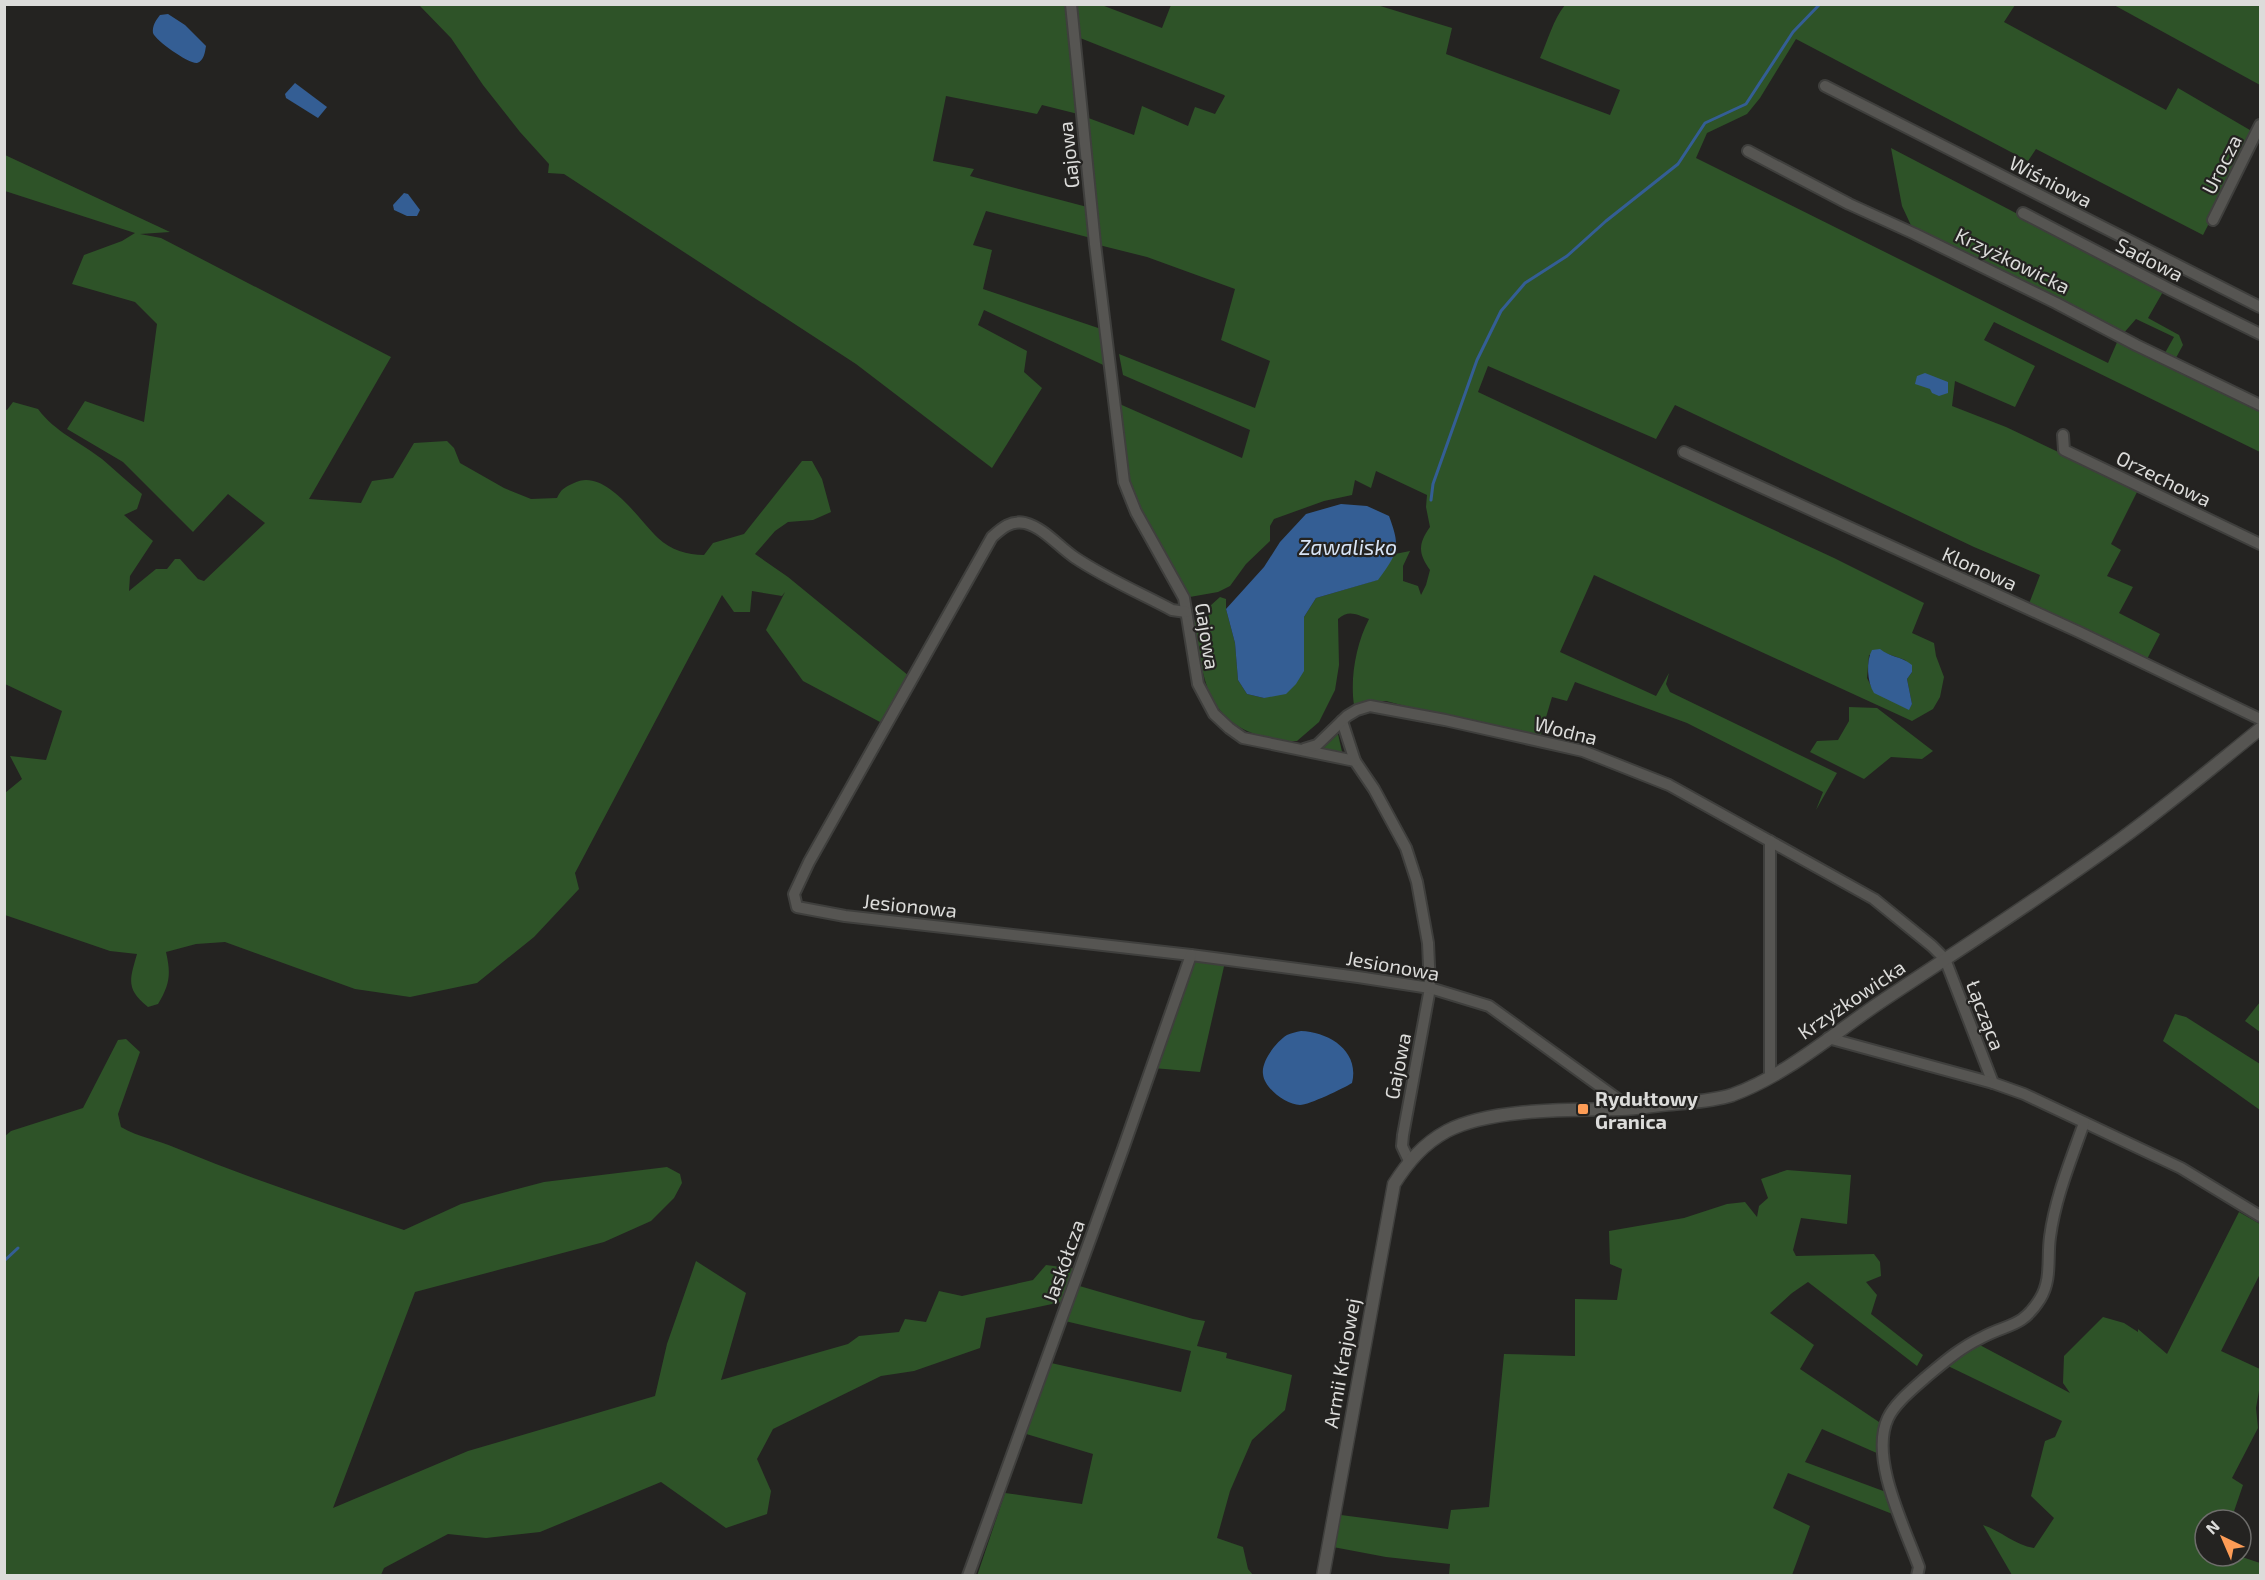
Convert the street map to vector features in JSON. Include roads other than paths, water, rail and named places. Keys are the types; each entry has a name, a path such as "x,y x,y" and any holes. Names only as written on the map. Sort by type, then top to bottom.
{"street":[{"name":"Gajowa","path":"1071,4 1095,244 1124,482 1136,512 1184,598 1198,684 1214,714 1228,728 1243,738 1263,744 1355,760 1374,789 1406,848 1417,882 1428,943 1430,988 1403,1135 1402,1146 1409,1161"},
{"name":"Wiśniowa","path":"1825,86 2260,307"},
{"name":"Urocza","path":"2213,220 2260,125"},
{"name":"Krzyżkowicka","path":"1748,151 1849,204 1935,243 2260,405"},
{"name":"Sadowa","path":"2023,213 2260,334"},
{"name":"Orzechowa","path":"2063,435 2064,450 2260,544"},
{"name":"Klonowa","path":"1684,452 2079,632 2260,718"},
{"name":"Jesionowa","path":"1186,612 1172,610 1075,558 1038,529 1017,522 999,530 992,537 809,862 794,898 797,907 812,912 1358,977 1430,988 1489,1006 1618,1100 1623,1109"},
{"name":"Wodna","path":"1303,750 1317,745 1357,710 1370,706 1445,720 1583,751 1669,785 1874,899 1945,959"},
{"path":"1342,721 1355,760"},
{"name":"Krzyżkowicka","path":"1409,1161 1425,1146 1447,1131 1478,1120 1552,1111 1592,1108 1623,1109 1712,1099 1732,1095 1770,1076 1797,1061 2057,885 2122,838 2260,729"},
{"path":"1770,840 1770,1076"},
{"name":"Jaskółcza","path":"968,1575 1123,1149 1190,957"},
{"name":"Łącząca","path":"1945,959 1993,1083"},
{"path":"1828,1038 1993,1083 2024,1094 2181,1168 2260,1216"},
{"path":"1917,1575 1919,1567 1887,1475 1883,1435 1887,1421 1892,1410 1911,1391 1956,1352 1982,1337 2028,1317 2041,1298 2048,1284 2049,1237 2062,1186 2084,1123"},
{"name":"Armii Krajowej","path":"1323,1575 1389,1207 1394,1184 1409,1161"}],"water":[{"path":"168,14 185,25 206,46 204,56 199,62 193,62 180,56 155,37 153,33 156,21 160,15"},
{"path":"295,83 327,107 318,118 286,98 285,94"},
{"path":"404,193 408,194 420,210 417,216 407,216 394,210 393,205"},
{"path":"1925,373 1948,382 1948,393 1939,396 1932,393 1930,389 1915,384 1917,376"},
{"name":"Zawalisko","path":"1341,504 1367,506 1389,516 1396,543 1396,550 1390,563 1378,580 1316,598 1304,617 1304,671 1286,694 1264,698 1247,694 1238,680 1235,643 1226,609 1264,567 1280,542 1306,514"},
{"path":"1880,649 1912,665 1912,672 1907,679 1912,704 1909,710 1874,693 1868,666 1872,650"},
{"path":"1301,1031 1322,1035 1340,1045 1347,1053 1353,1072 1352,1083 1300,1105 1288,1102 1271,1090 1264,1079 1263,1069 1270,1052 1279,1042 1287,1035"}],"waterway":[{"path":"1431,500 1433,484 1477,360 1501,311 1525,283 1567,256 1606,221 1678,164 1705,123 1746,104 1793,32 1820,4"},
{"path":"4,1261 18,1248"}],"place":[{"name":"Rydułtowy Granica","path":"1583,1109"}]}
